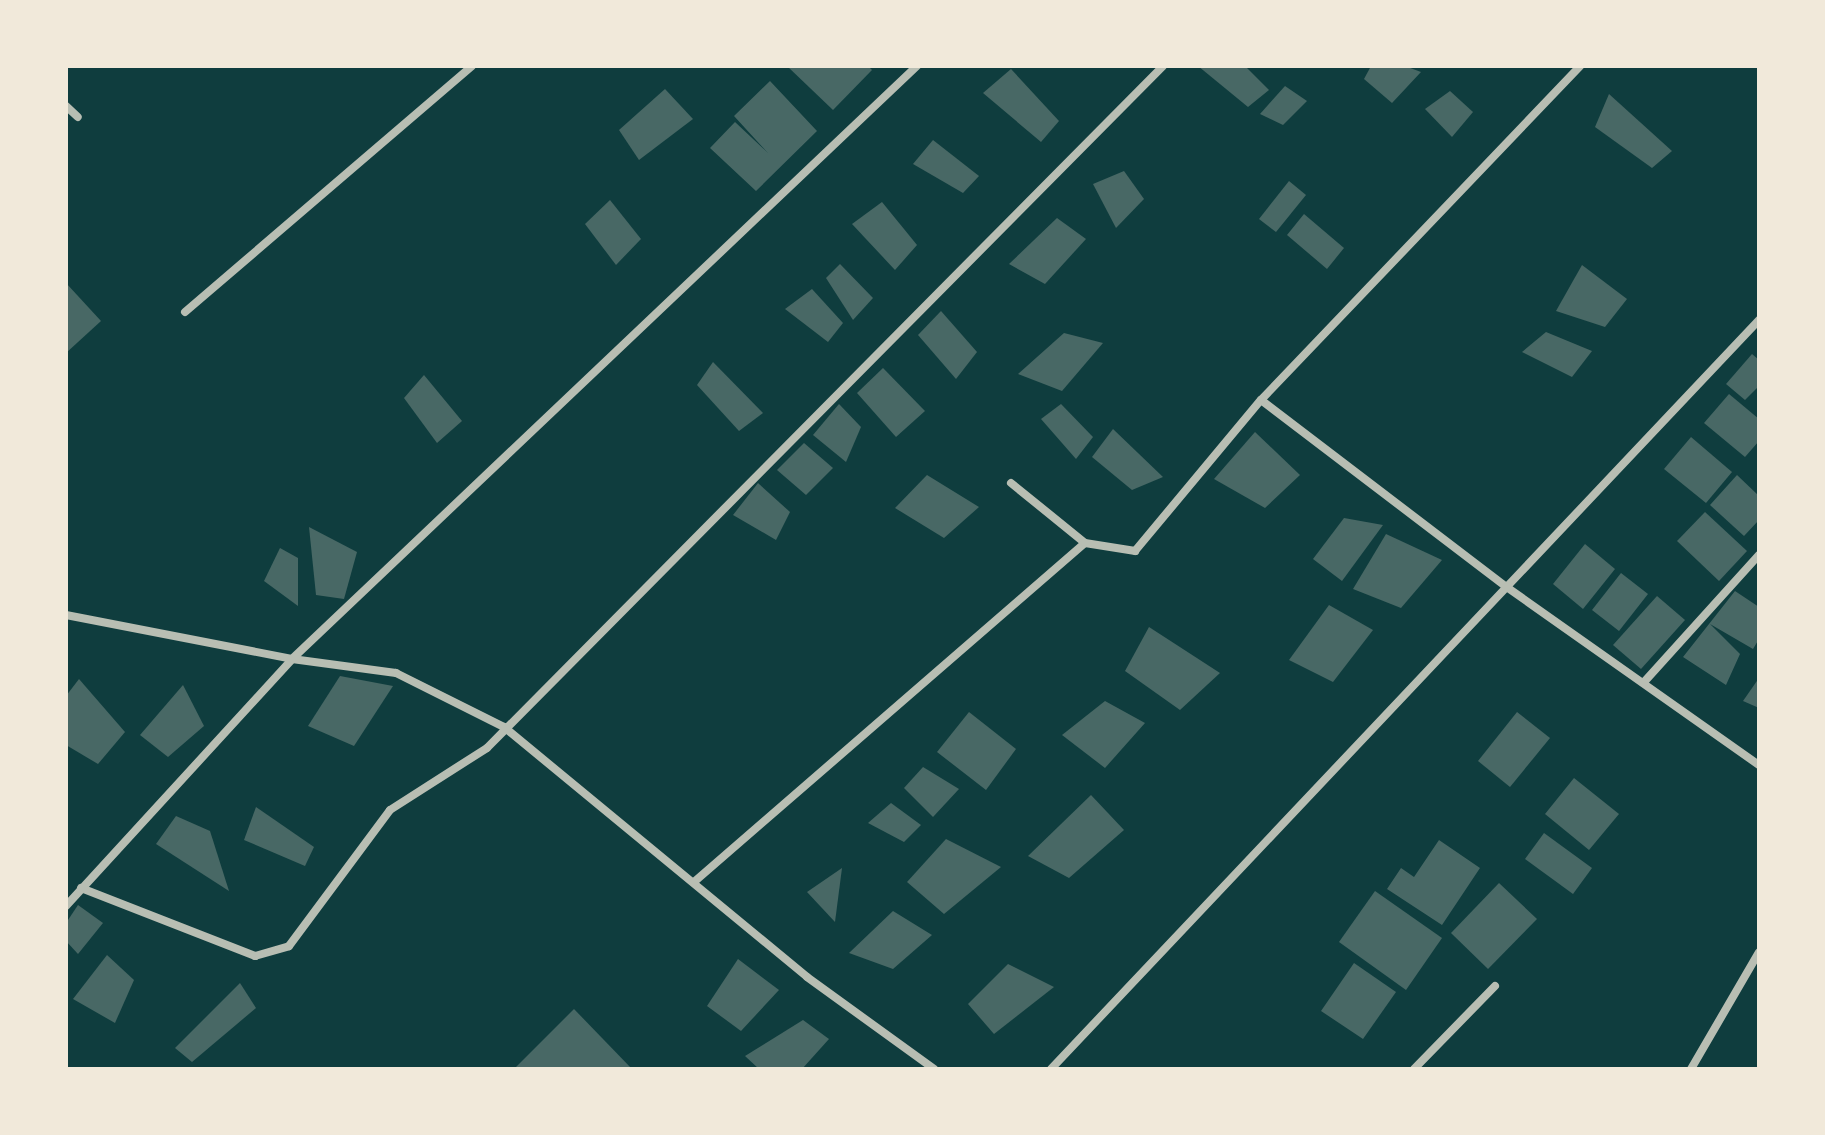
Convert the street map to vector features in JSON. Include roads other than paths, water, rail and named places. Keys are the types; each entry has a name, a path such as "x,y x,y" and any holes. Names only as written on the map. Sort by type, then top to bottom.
{"street":[{"path":"185,312 472,66"},
{"path":"66,906 292,659 917,66"},
{"path":"81,888 255,956 289,946 390,810 487,748 504,727 1163,66"},
{"path":"1011,483 1085,543 1135,551 1261,400 1580,66"},
{"path":"66,106 78,117"},
{"path":"1051,1069 1759,320"},
{"path":"1261,400 1508,588 1645,681 1759,765"},
{"path":"694,882 1085,543"},
{"path":"1645,681 1759,555"},
{"path":"66,615 292,659 396,673 504,727 807,977 934,1069"},
{"path":"1691,1069 1759,952"},
{"path":"1414,1069 1495,986"}]}
